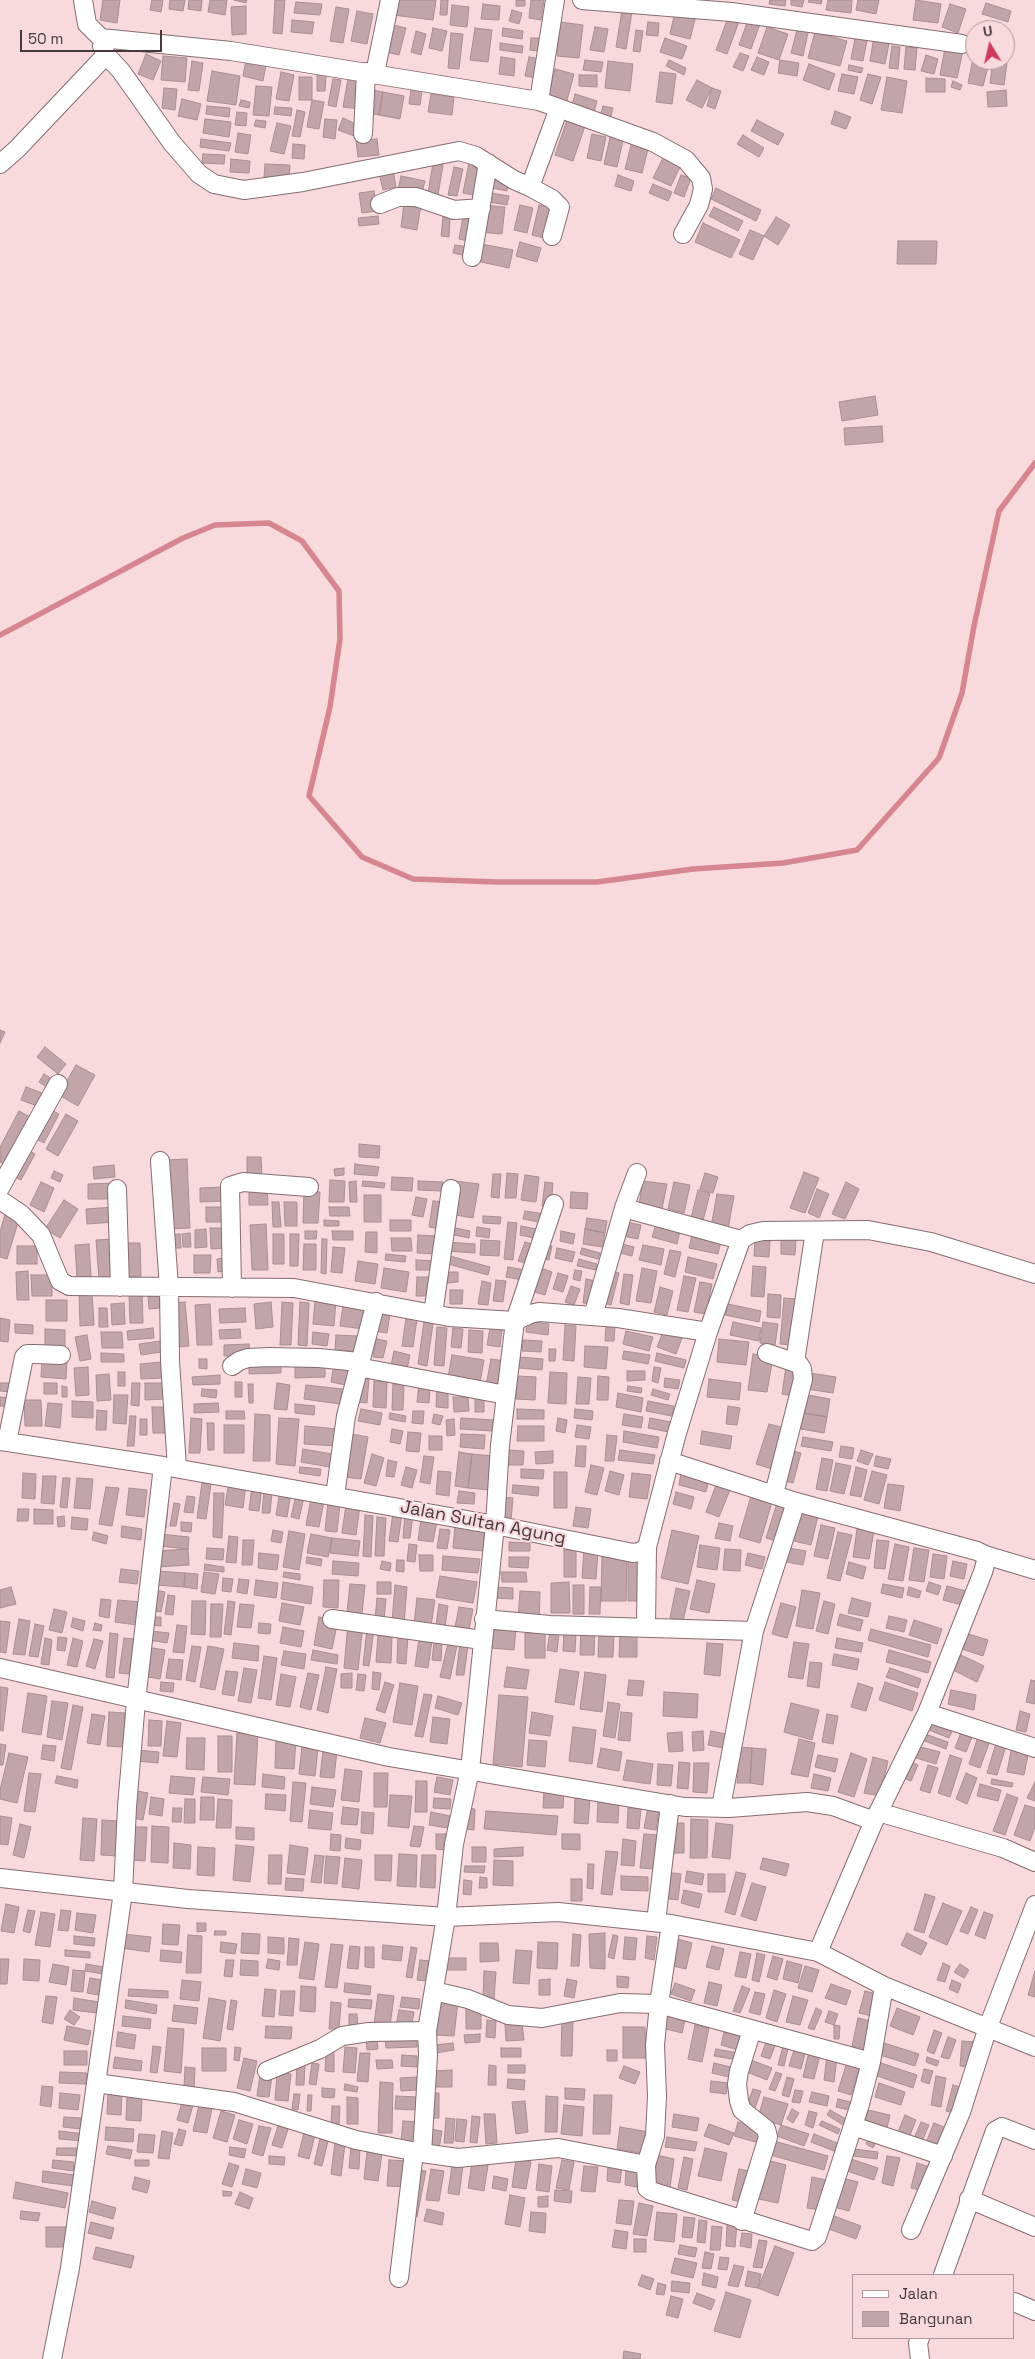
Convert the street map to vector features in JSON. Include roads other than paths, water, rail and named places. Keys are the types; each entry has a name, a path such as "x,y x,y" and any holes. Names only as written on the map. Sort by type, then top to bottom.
{"street":[{"path":"83,0 87,24 101,38 106,55 121,71 177,149 198,174 214,184 244,190 303,182 459,151 476,156 514,180 532,182 552,199 560,207 552,236"},
{"path":"363,134 370,73 390,0"},
{"path":"539,101 555,0"},
{"path":"582,0 664,3 962,44"},
{"path":"101,38 231,51 539,101 653,142 686,160 701,178 703,189 699,205 683,234"},
{"path":"0,164 17,149 106,55"},
{"path":"532,182 559,108"},
{"path":"472,257 488,163"},
{"path":"380,204 398,197 416,197 454,210 481,208"},
{"path":"0,1188 58,1084"},
{"path":"52,2359 70,2268 124,1892 127,1807 136,1701 170,1467 169,1287 160,1161"},
{"path":"593,1316 624,1208 637,1173"},
{"path":"232,1288 230,1186 233,1183 243,1182 309,1187"},
{"path":"117,1189 120,1287"},
{"path":"433,1314 451,1189"},
{"path":"0,1200 21,1214 41,1235 60,1281 69,1286 294,1288 433,1314 515,1321 539,1312 593,1316 708,1332"},
{"path":"399,2278 418,2152 428,2055 427,2031 446,1917 454,1844 470,1770 500,1445 515,1321 554,1204"},
{"path":"624,1208 742,1240"},
{"path":"795,1362 815,1230"},
{"path":"646,1628 647,1547 669,1461 708,1332 742,1240 750,1234 763,1231 868,1230 931,1242 1035,1274"},
{"path":"335,1496 346,1416 376,1302"},
{"path":"767,1353 799,1364 802,1369 803,1380 774,1494"},
{"path":"4,1442 24,1358 27,1354 61,1355"},
{"path":"232,1366 248,1358 319,1358 506,1395"},
{"name":"Jalan Sultan Agung","path":"4,1442 170,1467 335,1496 633,1553 647,1547"},
{"path":"669,1461 796,1502 977,1551 1035,1570"},
{"path":"721,1808 754,1631 796,1502"},
{"path":"818,1952 876,1817 927,1713 983,1572 986,1561 985,1555"},
{"path":"332,1619 482,1640"},
{"path":"484,1619 550,1625 754,1631"},
{"path":"0,1668 136,1701 389,1757 685,1807 721,1808 807,1802 833,1806 1002,1848 1035,1862"},
{"path":"927,1713 1035,1748"},
{"path":"670,1804 655,2045 657,2096 655,2136 646,2165 647,2188 651,2192 805,2240 812,2241 817,2237 853,2126 871,2062 884,1986"},
{"path":"0,1878 188,1899 446,1917 558,1912 663,1923 818,1952 884,1986 1035,2047"},
{"path":"911,2230 961,2112 988,2027 1035,1905"},
{"path":"434,1991 468,1999 508,2015 542,2018 620,2003 659,2004 871,2062"},
{"path":"742,2221 768,2137 766,2130 742,2110 739,2101 737,2084 739,2071 752,2030"},
{"path":"267,2071 320,2049 342,2036 368,2032 427,2031"},
{"path":"96,2083 234,2102 356,2140 458,2158 558,2148 646,2165"},
{"path":"853,2126 943,2156"},
{"path":"944,2274 969,2199 995,2131 1002,2127 1035,2140"},
{"path":"969,2199 1035,2227"},
{"path":"1015,2302 1035,2310"},
{"path":"920,2339 918,2344 920,2359"}],"waterway":[{"path":"0,635 183,538 215,525 269,523 302,541 339,591 340,639 330,707 309,796 362,857 413,879 497,882 597,882 693,869 783,863 857,850 939,758 962,693 974,626 999,511 1035,463"}]}
